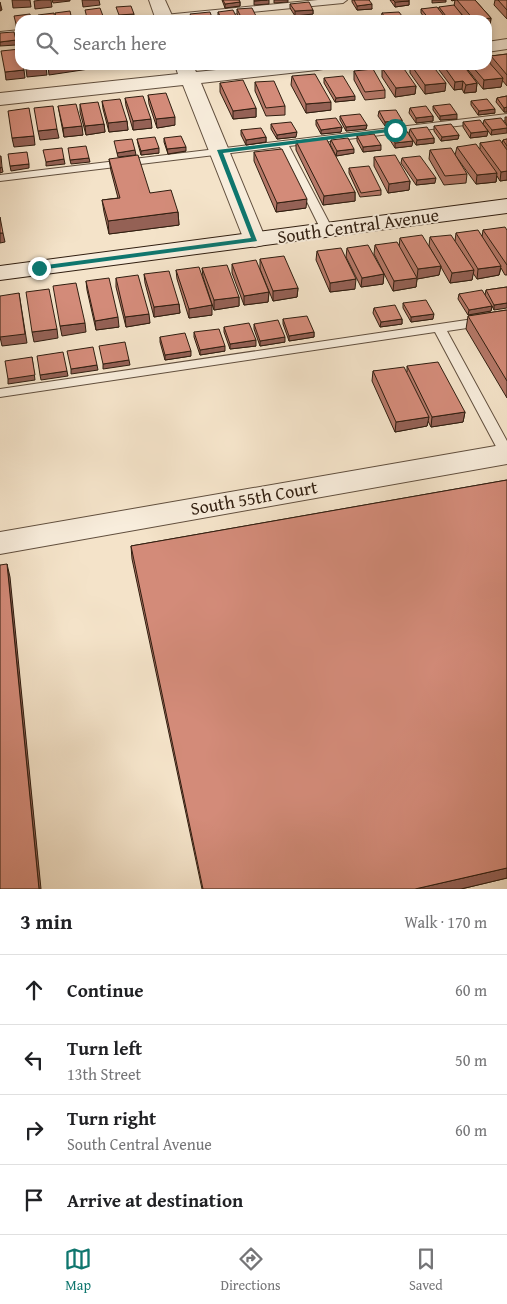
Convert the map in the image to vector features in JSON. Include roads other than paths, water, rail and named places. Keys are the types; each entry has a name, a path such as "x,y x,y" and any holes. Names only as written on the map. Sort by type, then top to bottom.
{"street":[{"path":"157,0 163,15"},
{"path":"492,46 507,44"},
{"path":"0,100 186,72 224,70"},
{"path":"186,72 255,240"},
{"name":"South Central Avenue","path":"0,274 507,206"},
{"name":"South 55th Court","path":"0,543 507,454"}],"lane":[{"path":"202,15 343,0"},
{"path":"0,34 15,32"},
{"path":"0,178 507,117"},
{"path":"283,144 327,230"},
{"path":"0,393 507,318"},
{"path":"439,328 507,454"}]}
